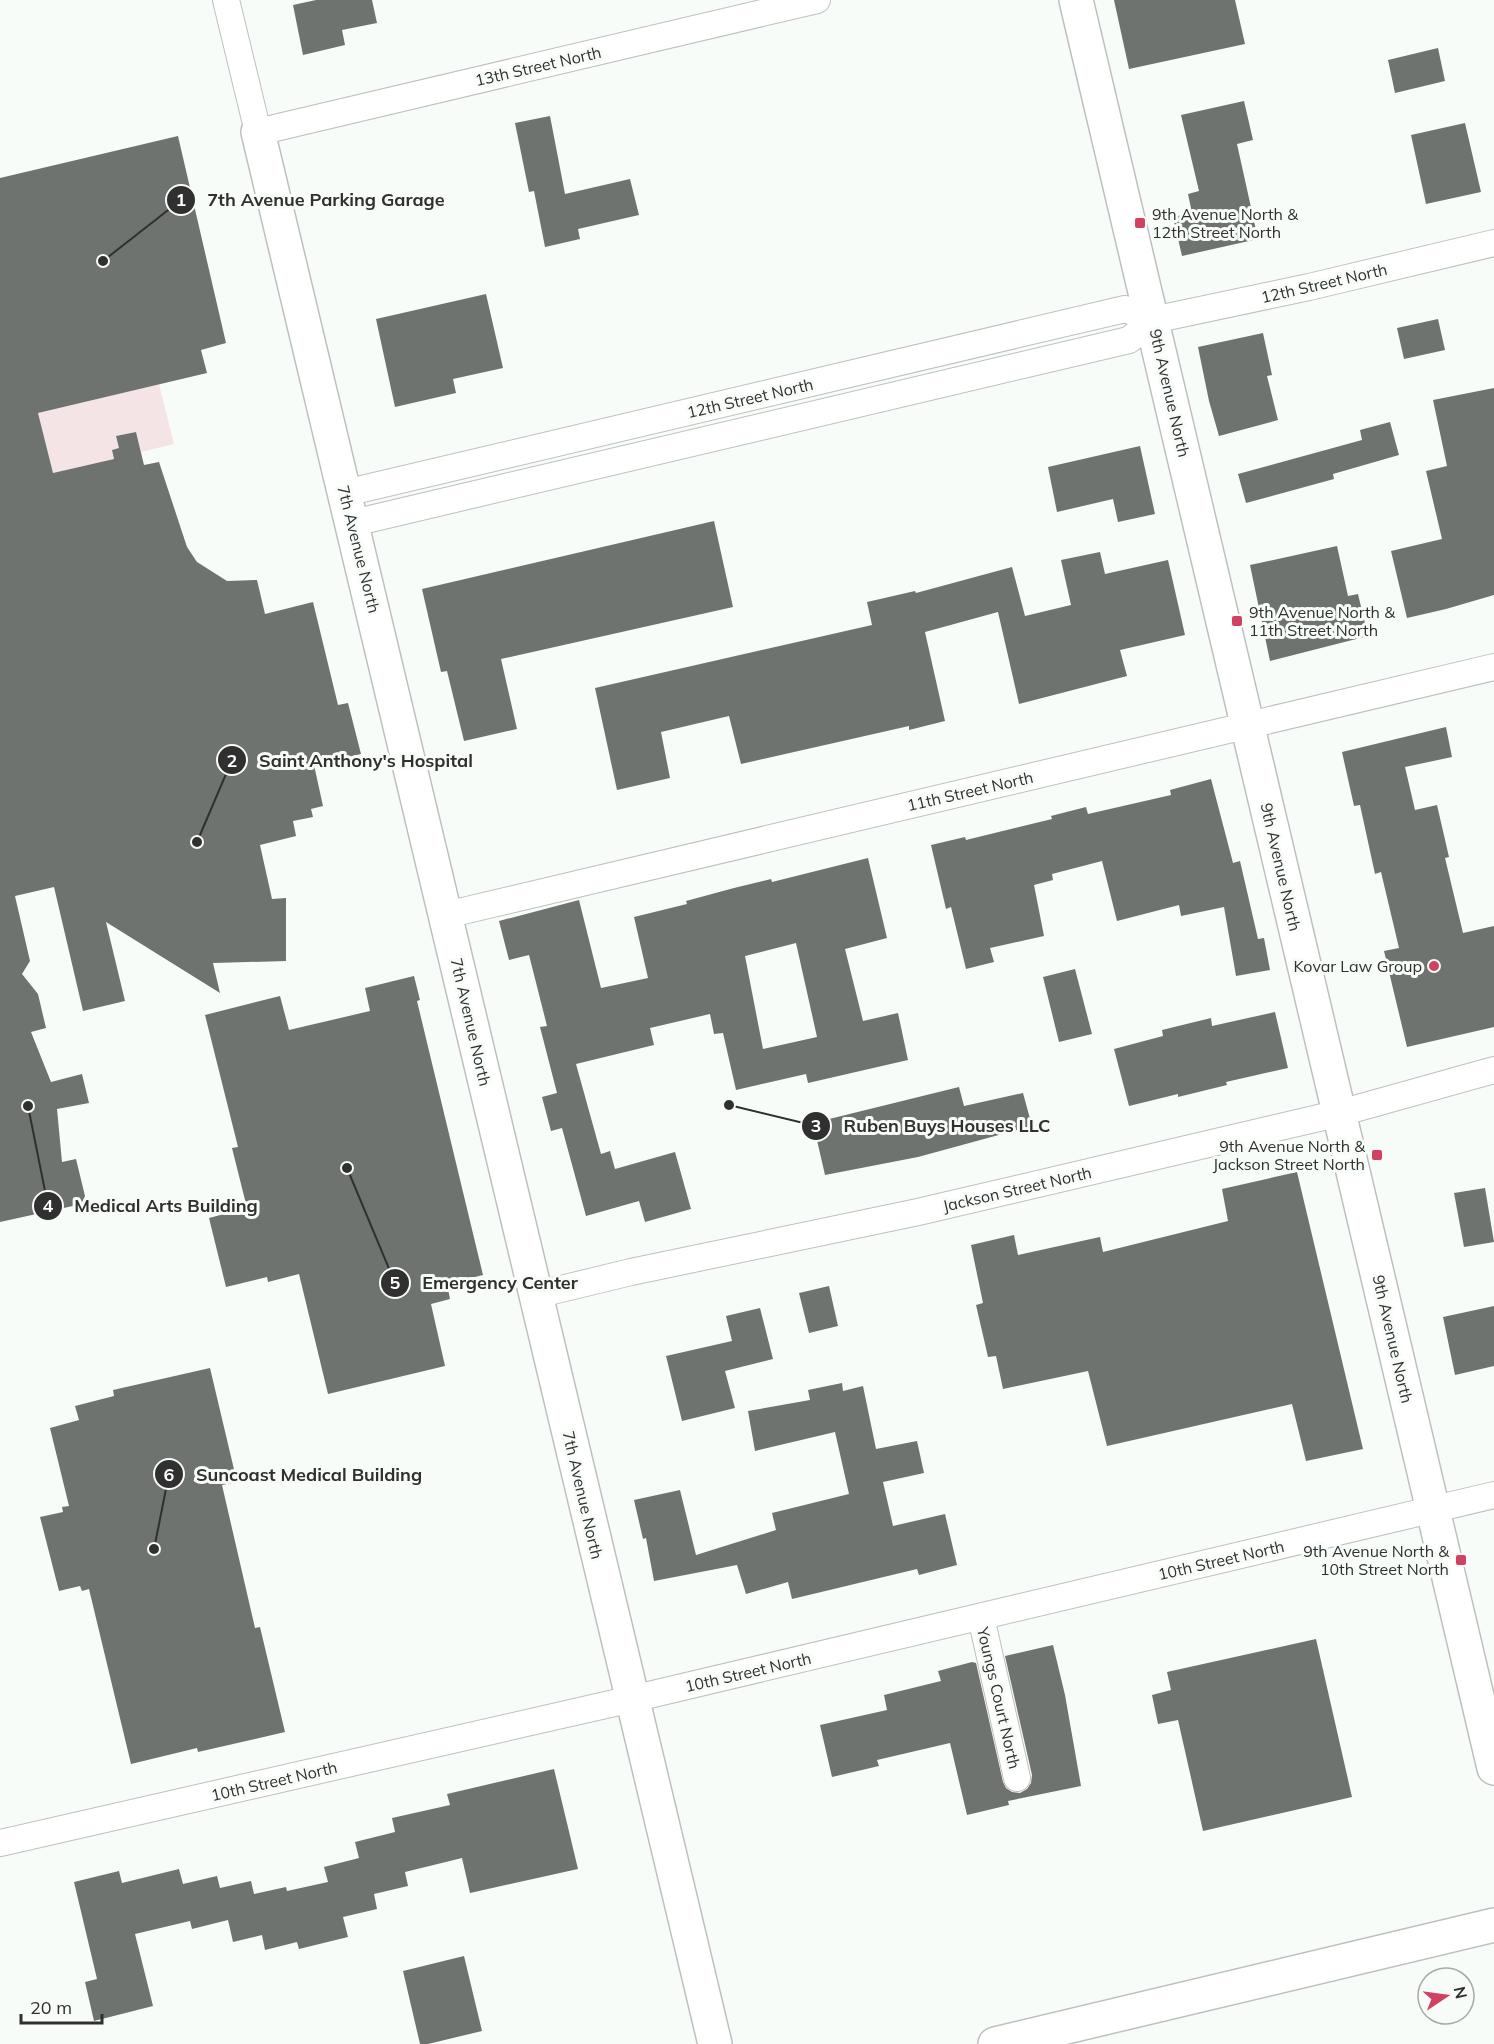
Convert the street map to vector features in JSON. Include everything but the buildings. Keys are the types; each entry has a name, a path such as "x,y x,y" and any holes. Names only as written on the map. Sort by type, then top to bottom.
{"street":[{"name":"7th Avenue North","path":"226,0 715,2044"},
{"name":"13th Street North","path":"258,132 817,0"},
{"name":"9th Avenue North","path":"1076,0 1494,1768"},
{"name":"12th Street North","path":"349,508 1129,340 1153,320 1309,287 1494,243"},
{"name":"11th Street North","path":"446,915 1494,668"},
{"name":"Jackson Street North","path":"536,1295 631,1272 918,1212 1340,1113 1494,1070"},
{"name":"10th Street North","path":"0,1843 632,1699 1494,1495"},
{"name":"Youngs Court North","path":"981,1617 1017,1778"},
{"path":"994,2044 1494,1925"}],"shaded area":[{"path":"159,384 174,444 141,452 136,432 116,436 119,448 112,450 114,459 53,473 38,413"}],"place":[{"name":"9th Avenue North & 12th Street North","path":"1140,223"},
{"name":"7th Avenue Parking Garage","path":"103,261"},
{"name":"9th Avenue North & 11th Street North","path":"1237,621"},
{"name":"Saint Anthony's Hospital","path":"197,842"},
{"name":"Kovar Law Group","path":"1434,966"},
{"name":"Ruben Buys Houses LLC","path":"729,1105"},
{"name":"Medical Arts Building","path":"28,1106"},
{"name":"9th Avenue North & Jackson Street North","path":"1377,1155"},
{"name":"Emergency Center","path":"347,1168"},
{"name":"Suncoast Medical Building","path":"154,1549"},
{"name":"9th Avenue North & 10th Street North","path":"1461,1560"}]}
